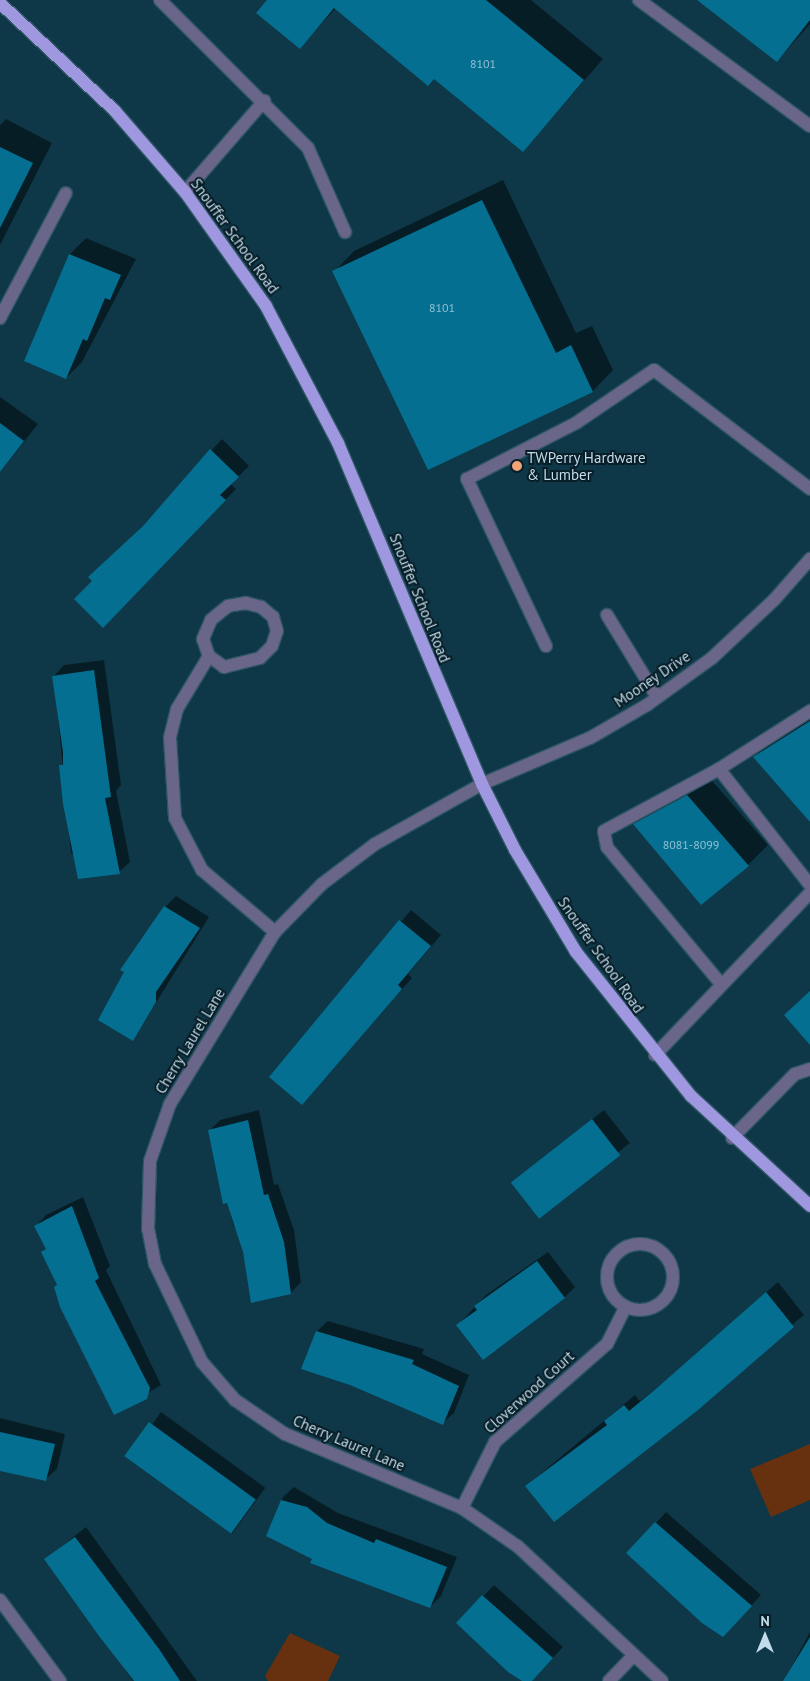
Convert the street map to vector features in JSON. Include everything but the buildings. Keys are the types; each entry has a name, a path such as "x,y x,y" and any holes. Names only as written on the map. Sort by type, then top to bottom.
{"main road":[{"name":"Snouffer School Road","path":"0,3 116,111 184,192 266,306 317,398 482,784 545,904 655,1056 732,1138 810,1206"}],"street":[{"path":"160,0 264,101 308,148 345,232"},
{"path":"639,0 810,126"},
{"path":"184,192 264,101"},
{"path":"0,318 66,193"},
{"path":"546,646 466,479 576,423 654,370 810,489"},
{"name":"Mooney Drive","path":"482,784 590,738 657,697 712,658 774,600 810,559"},
{"path":"246,603 261,607 273,617 277,631 272,646 260,658 224,667 209,656 203,639 211,620 228,606 246,603"},
{"path":"607,615 657,697"},
{"path":"209,656 177,709 170,738 175,818 202,870 275,932"},
{"path":"721,984 603,840 611,824 719,769 810,711"},
{"path":"719,769 810,885"},
{"name":"Cherry Laurel Lane","path":"482,784 375,844 322,884 275,932 170,1104 150,1161 148,1229 155,1264 202,1362 235,1400 285,1434 462,1508 517,1546 662,1681"},
{"path":"655,1056 721,984 810,893"},
{"path":"732,1138 795,1074 810,1069"},
{"path":"636,1244 657,1248 671,1265 671,1287 658,1304 637,1309 626,1306 609,1287 610,1261 636,1244"},
{"name":"Cloverwood Court","path":"462,1508 495,1442 607,1344 626,1306"},
{"path":"0,1600 60,1681"},
{"path":"609,1681 634,1655"}],"shaded area":[{"path":"810,1444 810,1500 771,1517 750,1469"},
{"path":"290,1633 340,1656 328,1681 268,1681 265,1676"}],"place":[{"name":"TWPerry Hardware & Lumber","path":"517,466"}]}
